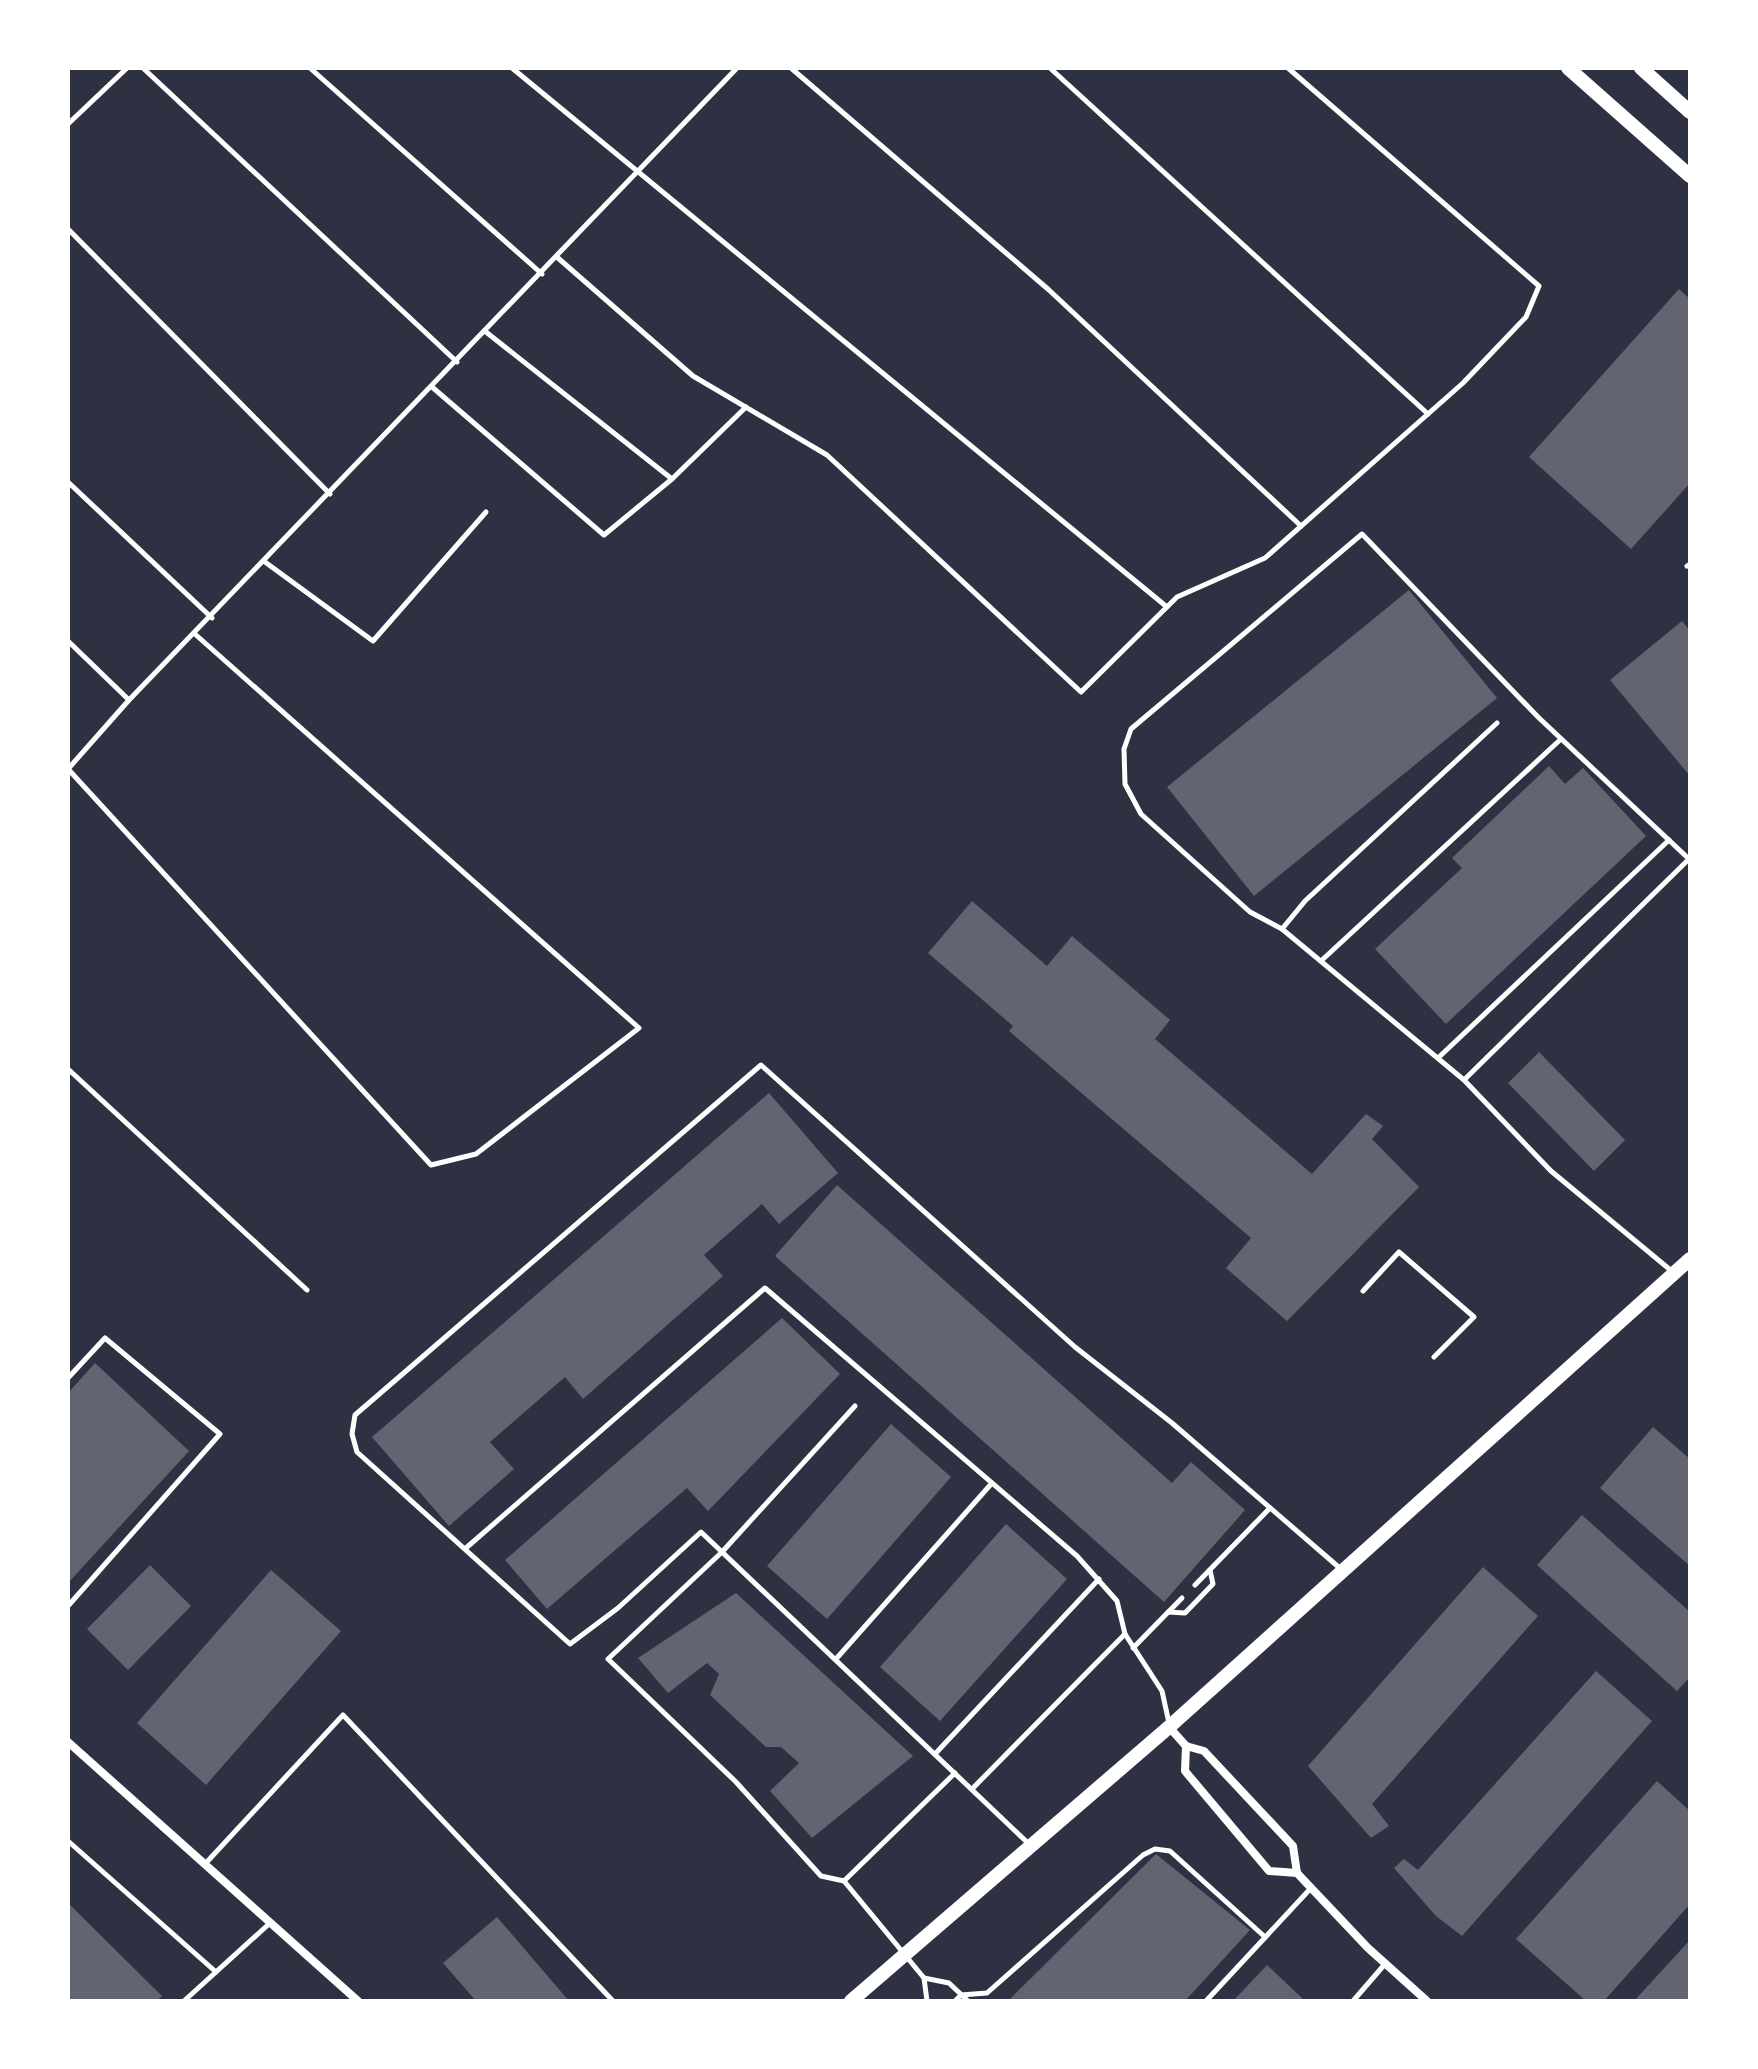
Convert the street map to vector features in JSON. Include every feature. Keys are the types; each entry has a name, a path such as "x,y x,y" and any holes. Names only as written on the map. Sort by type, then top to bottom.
{"main road":[{"path":"1568,68 1690,176"},
{"path":"1641,68 1690,112"},
{"path":"851,2001 1169,1727 1690,1259"}],"street":[{"path":"1169,1727 1186,1746 1204,1751 1293,1846 1297,1873 1385,1964 1427,2001"},
{"path":"68,1742 358,2001"},
{"path":"1186,1746 1185,1771 1269,1871 1297,1873"}],"lane":[{"path":"68,124 127,68"},
{"path":"143,68 457,362"},
{"path":"310,68 542,274"},
{"path":"512,68 638,175 1167,607"},
{"path":"196,635 639,1028 476,1154 431,1165 68,769 129,700 196,635 737,68"},
{"path":"791,68 1049,290 1301,526"},
{"path":"1050,68 1428,414"},
{"path":"558,258 693,376 827,455 1081,692 1177,597 1265,558 1428,414 1526,317 1539,286 1288,68"},
{"path":"68,229 330,494"},
{"path":"486,332 672,479"},
{"path":"432,387 604,535 672,479 746,407"},
{"path":"68,482 212,618"},
{"path":"265,562 373,641 486,512"},
{"path":"1464,1080 1689,859 1561,739 1362,534 1131,729 1124,749 1125,784 1141,814 1250,912 1282,929 1464,1080 1551,1171 1674,1273"},
{"path":"68,641 129,700"},
{"path":"1282,929 1305,901 1497,723"},
{"path":"1321,961 1561,739"},
{"path":"1438,1058 1669,840"},
{"path":"1031,1846 701,1532 618,1608 570,1644 357,1452 352,1434 355,1415 761,1065 1075,1347 1343,1571"},
{"path":"68,1069 307,1290"},
{"path":"1363,1291 1399,1252 1474,1317 1434,1357"},
{"path":"466,1548 765,1288 1099,1579 1117,1601 1125,1634 1162,1691 1169,1727"},
{"path":"68,1378 105,1338 220,1434 68,1606"},
{"path":"855,1406 722,1552 608,1659 736,1782 821,1876 844,1881 924,1978 927,2001"},
{"path":"836,1659 992,1483"},
{"path":"1195,1585 1270,1508"},
{"path":"1168,1612 1185,1613 1213,1584 1210,1569"},
{"path":"935,1754 1099,1579"},
{"path":"1133,1648 1182,1598"},
{"path":"972,1789 1125,1634"},
{"path":"205,1864 343,1715 613,2001"},
{"path":"844,1881 955,1773"},
{"path":"68,1841 216,1972"},
{"path":"955,2001 961,1995 987,1993 1143,1855 1155,1849 1170,1851 1265,1937"},
{"path":"1206,2001 1311,1888"},
{"path":"184,2001 270,1922"},
{"path":"1353,2001 1385,1964"},
{"path":"924,1978 949,1983 968,2001"}],"building":[{"path":"1679,289 1690,299 1690,483 1631,549 1529,457"},
{"path":"1409,590 1497,698 1254,896 1167,787"},
{"path":"1682,621 1690,631 1690,776 1610,680"},
{"path":"1549,766 1565,784 1583,768 1646,836 1446,1024 1375,949 1462,868 1452,858"},
{"path":"972,901 1047,966 1072,936 1170,1020 1155,1039 1312,1174 1366,1114 1383,1126 1372,1139 1419,1187 1287,1321 1226,1268 1251,1238 1009,1031 1013,1026 928,953"},
{"path":"1539,1052 1625,1140 1594,1171 1508,1083"},
{"path":"769,1093 838,1173 779,1224 762,1204 704,1255 723,1276 583,1399 565,1377 490,1442 514,1469 449,1526 372,1437"},
{"path":"837,1185 1172,1483 1191,1462 1245,1510 1164,1602 775,1256"},
{"path":"782,1318 840,1374 708,1511 687,1488 547,1609 505,1560"},
{"path":"95,1363 189,1451 68,1583 68,1393"},
{"path":"891,1424 951,1477 827,1619 767,1566"},
{"path":"1653,1427 1690,1459 1690,1566 1600,1488"},
{"path":"1582,1515 1690,1612 1690,1677 1677,1691 1537,1565"},
{"path":"1006,1524 1067,1579 940,1721 880,1667"},
{"path":"150,1565 191,1606 128,1670 87,1629"},
{"path":"1483,1567 1538,1616 1372,1804 1389,1826 1371,1838 1308,1766"},
{"path":"271,1570 341,1631 206,1785 137,1723"},
{"path":"736,1593 913,1756 812,1838 770,1791 799,1763 781,1747 766,1747 710,1695 719,1674 707,1663 668,1693 638,1658"},
{"path":"1596,1671 1652,1721 1462,1936 1436,1916 1394,1868 1404,1859 1418,1870"},
{"path":"1657,1781 1690,1811 1690,1904 1604,2001 1586,2001 1516,1939"},
{"path":"1156,1854 1250,1930 1185,2001 1008,2001"},
{"path":"68,1903 162,1996 157,2001 68,2001"},
{"path":"497,1917 569,2001 476,2001 443,1963"},
{"path":"1690,1940 1690,2001 1634,2001"},
{"path":"1267,1965 1305,2001 1233,2001"}]}
